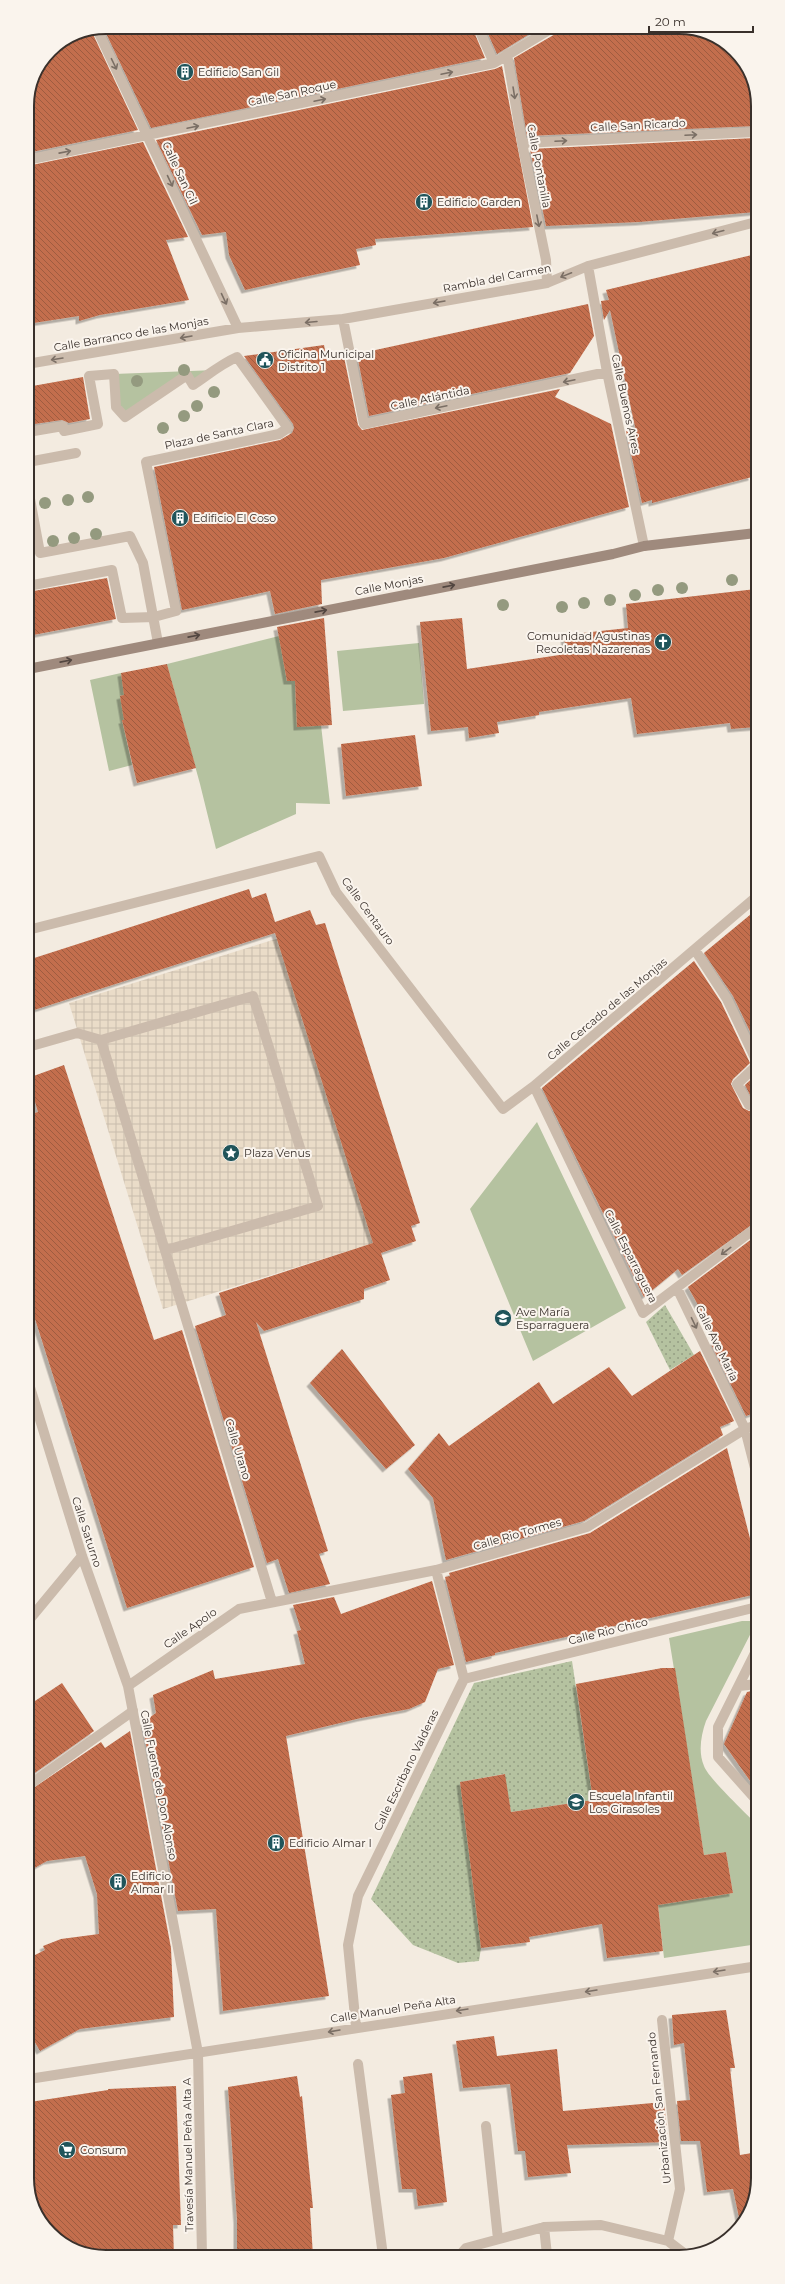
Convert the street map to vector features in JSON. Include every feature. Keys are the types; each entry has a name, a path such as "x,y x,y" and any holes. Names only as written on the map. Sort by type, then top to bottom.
{"street":[{"name":"Calle San Gil","path":"100,34 238,328"},
{"path":"481,34 494,63"},
{"name":"Calle San Roque","path":"34,159 149,136 494,63 542,34"},
{"name":"Calle Pontanilla","path":"508,54 522,143 546,260 547,283"},
{"name":"Calle San Ricardo","path":"522,143 751,132"},
{"name":"Rambla del Carmen","path":"238,328 343,319 547,283 588,266 751,223"},
{"name":"Calle Buenos Aires","path":"588,266 607,372 644,546"},
{"name":"Calle Atlántida","path":"343,319 364,424 607,372"},
{"name":"Calle Barranco de las Monjas","path":"34,363 238,328"},
{"name":"Plaza de Santa Clara","path":"34,431 63,426 64,431 98,424 89,376 114,374 116,407 125,417 188,375 193,385 216,370 220,365 237,357 288,428 279,434 146,462 176,611 154,617 122,618 112,570 34,585"},
{"path":"34,461 76,453"},
{"path":"34,520 40,553 130,536 143,562 158,643"},
{"name":"Calle Monjas","path":"34,668 613,554 644,546 751,534"},
{"name":"Calle Centauro","path":"34,928 319,856 336,892 503,1109 534,1086"},
{"name":"Calle Cercado de las Monjas","path":"534,1086 751,901"},
{"path":"695,950 727,999 751,1049"},
{"path":"34,1045 77,1033 101,1040 253,996 318,1206 166,1250"},
{"name":"Calle Urano","path":"101,1040 272,1602"},
{"path":"749,1106 737,1084 751,1071"},
{"name":"Calle Esparraguera","path":"534,1086 643,1313 751,1232"},
{"name":"Calle Ave María","path":"677,1288 745,1430 751,1453"},
{"name":"Calle Saturno","path":"34,1400 82,1556 128,1686"},
{"name":"Calle Rio Tormes","path":"272,1602 436,1570 587,1527 751,1428"},
{"path":"34,1614 82,1556"},
{"path":"436,1570 464,1679"},
{"name":"Calle Apolo","path":"128,1686 240,1609 272,1602"},
{"name":"Calle Rio Chico","path":"464,1679 751,1608"},
{"path":"751,1662 718,1727 718,1757 751,1794"},
{"name":"Calle Escribano Valderas","path":"356,2027 348,1945 358,1896 464,1679"},
{"path":"739,1686 751,1685"},
{"name":"Calle Fuente de Don Alonso","path":"128,1686 198,2053"},
{"path":"34,1781 133,1711"},
{"name":"Calle Manuel Peña Alta","path":"34,2076 198,2053 356,2027 751,1967"},
{"name":"Urbanización San Fernando","path":"662,2020 680,2189 668,2241"},
{"name":"Travesía Manuel Peña Alta A","path":"198,2053 202,2250"},
{"path":"358,2064 382,2250"},
{"path":"486,2126 498,2239"},
{"path":"464,2250 466,2248 544,2227 601,2225 668,2241 680,2250"},
{"path":"544,2227 546,2250"}],"green space":[{"path":"216,370 193,385 188,375 125,417 116,407 114,374"},
{"path":"279,636 287,681 295,681 297,726 321,725 330,804 296,803 296,814 216,849 167,664"},
{"path":"419,643 424,704 343,711 337,651"},
{"path":"121,673 125,695 120,696 125,720 122,720 132,765 109,771 90,680"},
{"path":"537,1122 626,1308 533,1361 470,1209"},
{"path":"665,1305 694,1355 670,1370 646,1322"},
{"path":"742,1621 751,1621 751,1633 706,1721 702,1738 701,1755 707,1772 751,1819 751,1945 664,1958 658,1905 733,1893 726,1852 704,1855 669,1638"},
{"path":"572,1661 593,1800 511,1812 504,1774 460,1782 481,1948 479,1961 458,1963 413,1945 371,1899 474,1683"}],"shaded area":[{"name":"Plaza Venus","path":"289,935 373,1243 163,1309 69,1003"}],"building":[{"path":"106,34 475,34 485,58 151,128"},
{"path":"488,34 530,34 497,54"},
{"path":"555,34 693,35 711,41 723,49 739,66 749,87 751,126 527,136 514,58"},
{"path":"93,35 138,130 34,152 35,92 39,78 52,58 66,46 78,39"},
{"path":"502,66 533,227 375,239 376,245 356,249 360,265 245,290 229,255 226,232 202,235 156,140 495,69"},
{"path":"751,138 751,212 639,222 546,226 530,149"},
{"path":"143,142 188,237 166,240 189,300 100,315 79,321 79,316 34,323 34,165"},
{"path":"751,255 751,477 652,503 652,500 642,503 626,431 637,436 610,310 604,320 601,301 609,300 606,290"},
{"path":"588,304 594,336 570,373 369,416 357,354"},
{"path":"324,345 327,361 344,357 358,425 362,430 560,389 555,397 611,424 629,507 444,558 321,580 322,604 275,614 270,591 182,610 154,467 280,440 292,433 294,428 293,424 244,356"},
{"path":"83,377 90,419 69,423 62,420 34,424 34,386"},
{"path":"107,578 116,619 34,635 34,591"},
{"path":"751,590 751,727 731,729 730,723 637,734 631,698 539,712 539,715 497,722 499,733 469,738 468,727 431,731 420,622 462,618 467,669 566,654 564,635 628,628 626,604"},
{"path":"324,618 332,725 297,727 295,681 287,681 277,627"},
{"path":"167,664 196,768 137,783 122,720 124,720 120,696 124,695 121,673"},
{"path":"415,735 422,786 346,796 341,744"},
{"path":"249,889 252,898 266,893 275,922 310,910 316,925 325,923 420,1223 411,1226 416,1241 381,1253 390,1280 364,1289 364,1299 264,1331 256,1322 328,1551 319,1554 330,1584 289,1593 278,1559 267,1563 195,1326 226,1315 219,1293 373,1243 275,933 34,1010 34,958"},
{"path":"751,914 751,1034 733,996 704,953"},
{"path":"694,961 721,1002 750,1063 733,1079 731,1084 743,1108 751,1110 751,1225 682,1275 678,1269 644,1297 542,1088"},
{"path":"64,1065 154,1340 182,1330 254,1567 127,1608 34,1316 34,1113 38,1112 34,1098 34,1076"},
{"path":"751,1080 751,1097 745,1085"},
{"path":"751,1240 751,1414 746,1416 711,1344 717,1339 688,1287"},
{"path":"342,1349 415,1445 386,1469 310,1383"},
{"path":"700,1351 734,1421 720,1427 723,1435 584,1521 446,1560 433,1498 408,1469 439,1433 449,1446 539,1382 553,1404 609,1367 632,1396"},
{"path":"727,1448 751,1542 751,1595 495,1653 495,1655 466,1662 445,1577 450,1576 449,1573 590,1533"},
{"name":"Edificio Almar I","path":"432,1581 454,1665 438,1669 425,1702 409,1709 361,1718 286,1736 329,1996 223,2011 216,1909 178,1911 142,1723 156,1713 153,1695 213,1670 215,1679 305,1664 297,1631 301,1630 293,1605 334,1597 341,1614"},
{"path":"662,1668 675,1668 704,1855 726,1852 733,1893 658,1905 663,1951 607,1958 602,1924 529,1937 530,1942 481,1948 460,1782 505,1774 511,1812 593,1800 576,1684"},
{"path":"62,1683 94,1731 34,1773 34,1702"},
{"path":"751,1691 751,1782 724,1744 747,1692"},
{"name":"Edificio Almar II","path":"130,1731 171,1948 174,2017 80,2029 40,2051 34,2041 34,1956 45,1950 43,1946 61,1939 99,1934 97,1894 85,1856 47,1861 34,1868 34,1788 101,1742 105,1748"},
{"path":"726,2010 735,2068 730,2068 740,2155 751,2153 750,2192 744,2210 739,2218 733,2189 707,2192 700,2141 681,2141 677,2101 690,2100 684,2043 674,2045 672,2015"},
{"path":"494,2036 497,2056 557,2049 563,2111 664,2102 668,2142 567,2145 571,2173 528,2177 525,2151 518,2151 510,2084 463,2088 456,2041"},
{"path":"432,2073 447,2202 418,2206 416,2189 402,2189 391,2095 405,2093 403,2077"},
{"path":"297,2076 300,2097 302,2096 313,2208 310,2208 313,2250 237,2250 237,2220 228,2087"},
{"path":"176,2086 181,2225 173,2225 174,2250 101,2250 87,2248 78,2245 58,2232 46,2218 39,2206 36,2197 34,2178 34,2101 108,2089"}],"place":[{"name":"Edificio San Gil","path":"185,72"},
{"name":"Edificio Garden","path":"424,202"},
{"name":"Oficina Municipal Distrito 1","path":"265,360"},
{"name":"Edificio El Coso","path":"180,518"},
{"name":"Comunidad Agustinas Recoletas Nazarenas","path":"663,642"},
{"name":"Plaza Venus","path":"231,1153"},
{"name":"Ave María Esparraguera","path":"503,1318"},
{"name":"Escuela Infantil Los Girasoles","path":"576,1802"},
{"name":"Edificio Almar I","path":"276,1843"},
{"name":"Edificio Almar II","path":"118,1882"},
{"name":"Consum","path":"67,2150"}]}
